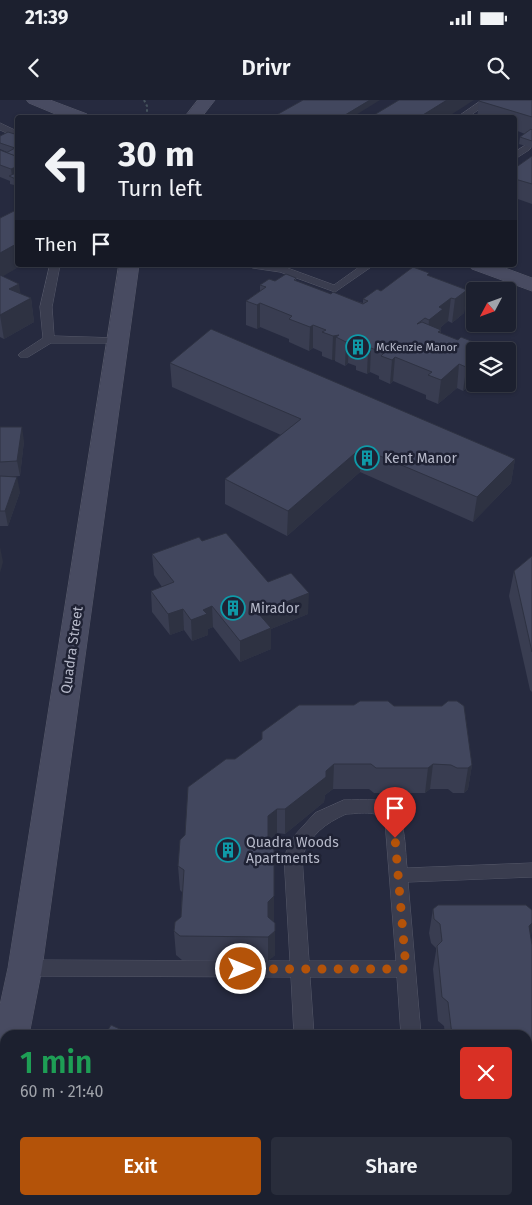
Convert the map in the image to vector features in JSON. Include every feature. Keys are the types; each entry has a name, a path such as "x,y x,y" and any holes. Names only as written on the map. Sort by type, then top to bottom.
{"main road":[{"path":"35,100 73,115"},
{"path":"194,115 207,100"},
{"name":"Quadra Street","path":"12,1030 25,968 129,267"},
{"path":"484,267 532,285"}],"lane":[{"path":"465,115 488,100"},
{"path":"0,126 14,132"},
{"path":"517,155 526,148"},
{"path":"49,339 46,307 55,267"},
{"path":"275,267 335,290 367,267"},
{"path":"24,355 49,339 118,341"},
{"path":"304,1030 293,856 301,840 321,818 344,807 376,807 388,812 393,820 412,1030"},
{"path":"399,875 532,870"},
{"path":"25,968 406,969"}],"path":[{"path":"144,100 147,106 147,115"}],"building":[{"path":"303,100 370,100 345,115 276,115"},
{"path":"399,100 447,100 423,115 374,115"},
{"path":"532,100 532,117 479,101"},
{"path":"531,129 532,141 520,137"},
{"path":"8,132 15,134 15,148 0,143 0,136"},
{"path":"15,148 15,156 6,153"},
{"path":"0,150 15,156 15,167 11,169 0,165"},
{"path":"532,156 532,184 517,180 517,167"},
{"path":"15,173 15,179 9,176"},
{"path":"15,210 15,245 0,253 0,218"},
{"path":"413,267 429,273 427,275 466,290 455,299 451,298 439,307 443,309 429,320 425,318 417,324 422,322 441,330 438,332 458,340 461,337 474,342 466,342 466,367 459,364 441,380 428,375 432,372 395,357 392,360 381,356 384,353 371,348 368,350 357,346 360,344 349,339 346,342 336,337 339,335 333,336 322,332 326,330 313,325 310,327 289,319 292,316 260,303 257,305 246,301 266,287 260,285 269,279 275,281 286,274 296,278 294,280 363,304 368,301 363,299 377,289 381,291"},
{"path":"0,275 19,284 9,289 31,298 0,315"},
{"path":"211,329 515,459 477,497 361,448 288,511 225,479 301,419 170,363"},
{"path":"0,427 22,427 17,461 0,462"},
{"path":"0,476 17,477 5,511 0,511"},
{"name":"Mirador","path":"226,533 268,582 291,573 309,593 258,613 271,628 240,641 212,606 203,610 207,614 191,620 183,609 168,614 151,591 174,582 152,554 199,537 202,541"},
{"path":"532,556 532,652 514,571"},
{"name":"Quadra Woods Apartments","path":"360,701 388,701 394,706 442,706 448,701 457,701 464,706 472,765 468,768 433,764 428,768 376,768 371,764 334,764 326,771 326,777 285,809 277,809 268,816 268,845 274,850 274,896 268,902 268,917 275,923 275,931 268,937 180,936 174,931 175,922 181,917 184,870 178,866 180,840 185,835 188,787 226,759 235,759 262,739 262,732 299,705 354,705"},
{"path":"438,905 526,905 532,910 532,923 529,926 532,945 532,1030 451,1030 448,1002 442,997 437,946 442,941 440,924 434,919 433,909"},
{"path":"111,1025 122,1030 108,1030"}],"place":[{"name":"McKenzie Manor","path":"358,347"},
{"name":"Kent Manor","path":"367,458"},
{"name":"Mirador","path":"233,608"},
{"name":"Quadra Woods Apartments","path":"228,850"}],"route":[{"path":"241,969 406,969 395,838"}]}
